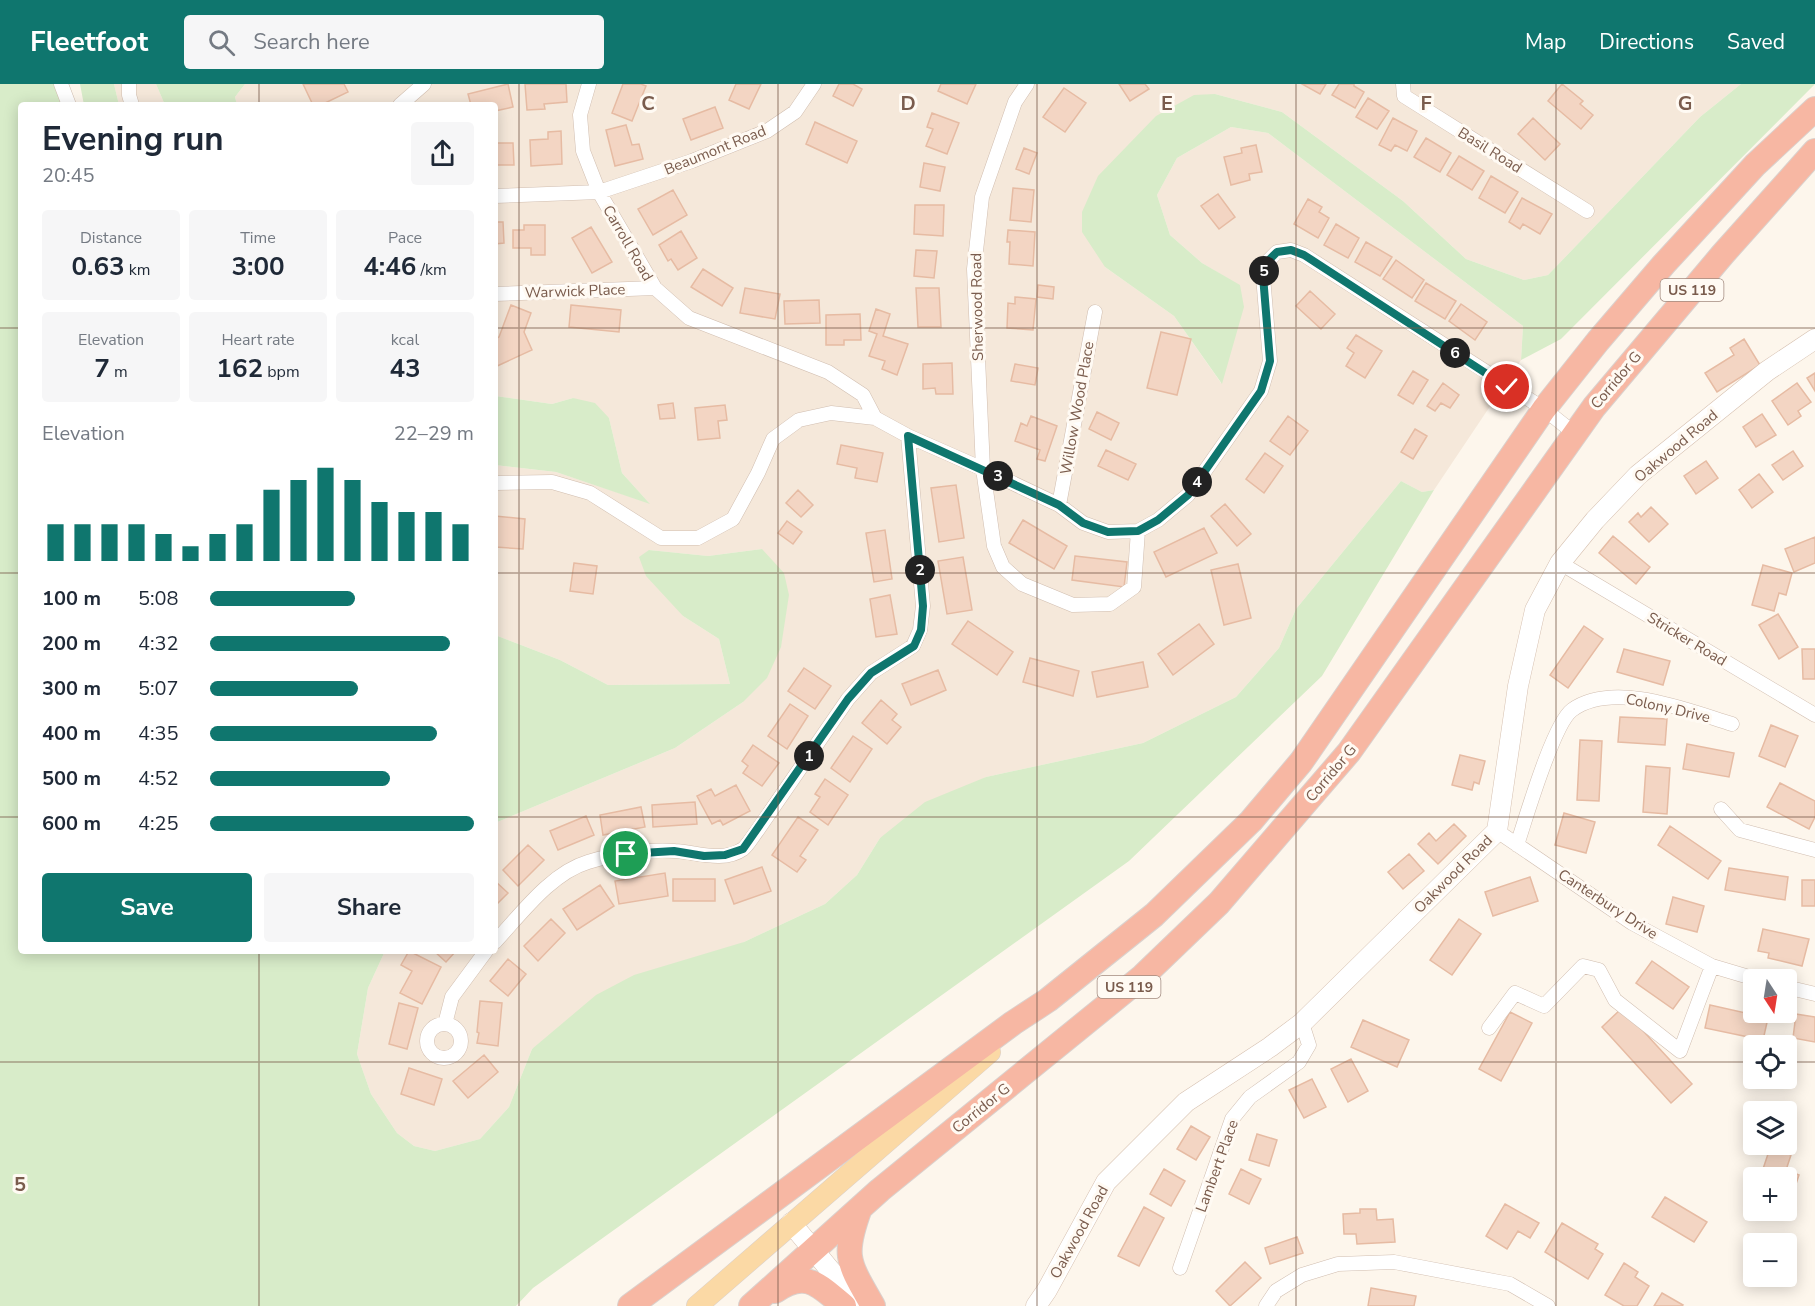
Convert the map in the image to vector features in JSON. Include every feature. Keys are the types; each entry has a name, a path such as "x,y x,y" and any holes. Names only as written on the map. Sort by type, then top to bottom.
{"highway":[{"name":"Corridor G","path":"1048,1000 1154,915 1251,821 1293,771 1544,409 1598,341 1672,256 1755,165 1815,109"},
{"path":"1574,433 1570,422 1572,412 1661,302 1815,128"},
{"name":"Corridor G","path":"752,1306 860,1207 1143,976 1219,903 1349,752 1594,406 1716,262 1815,151"},
{"name":"US 119","path":"630,1306 1013,1023 1048,1000"},
{"path":"860,1207 848,1248 853,1272 873,1306"},
{"path":"752,1306 796,1280 807,1280 820,1285 844,1306"}],"main road":[{"path":"697,1306 1048,1000"}],"street":[{"path":"61,84 68,102"},
{"path":"129,84 131,102"},
{"path":"403,102 424,84"},
{"name":"Carroll Road","path":"589,84 580,115 583,151 599,192 655,288 689,318 828,372 863,395 875,418"},
{"name":"Beaumont Road","path":"498,196 599,192 692,161 767,131 795,112 814,84"},
{"name":"Sherwood Road","path":"1027,84 1015,102 982,197 974,269 983,469 994,546 1003,567 1022,584 1073,605 1110,604 1134,588 1138,531"},
{"name":"Basil Road","path":"1403,84 1404,96 1587,211"},
{"path":"498,483 552,482 590,493 661,538 699,538 733,519 773,439 799,420 831,413 875,418 908,436 1059,505 1083,523 1108,532 1138,531 1158,520 1188,495 1261,391 1270,361 1263,276 1267,262 1277,252 1291,250 1304,255 1544,409 1574,433"},
{"name":"Warwick Place","path":"498,294 655,288"},
{"name":"Willow Wood Place","path":"1059,505 1095,312"},
{"name":"Oakwood Road","path":"1036,1306 1106,1182 1186,1102 1270,1047 1302,1023 1497,831 1518,686 1536,610 1560,563 1595,520 1638,475 1767,371 1815,339"},
{"path":"498,939 551,882 586,862 626,854 674,851 704,856 725,855 743,849 848,699 871,673 914,646 921,630 923,606 908,436"},
{"name":"Stricker Road","path":"1560,563 1815,715"},
{"name":"Colony Drive","path":"1517,845 1555,735 1571,710 1596,699 1621,697 1675,706 1732,724"},
{"path":"1721,808 1740,830 1815,850"},
{"name":"Canterbury Drive","path":"1497,831 1632,923 1712,966 1743,975"},
{"path":"445,1024 452,997 484,954"},
{"path":"1489,1028 1515,993 1544,1006 1583,966 1599,970 1615,1000 1680,1051 1712,966"},
{"path":"1797,990 1815,994"},
{"name":"Lambert Place","path":"1180,1268 1232,1119 1250,1097 1299,1062 1309,1045 1302,1023"},
{"path":"791,1223 860,1306"},
{"path":"1266,1306 1276,1291 1302,1275 1338,1264 1394,1262 1510,1284 1548,1306"}],"shaded area":[{"path":"114,84 156,84 164,102 118,102"},
{"path":"245,84 1741,84 1700,117 1548,275 1524,280 1466,259 1403,201 1282,112 1215,94 1105,267 1174,316 1221,383 1240,286 1202,263 1170,235 1157,195 1177,158 1231,127 1268,133 1523,326 1521,360 1434,490 1422,492 1401,481 1296,609 1279,648 1236,697 1143,743 986,777 880,838 857,875 825,904 744,942 532,1049 509,1107 480,1139 435,1151 414,1146 397,1133 371,1094 357,1054 368,988 384,954 498,954 498,822 675,748 743,702 762,549 708,556 649,550 683,616 719,639 730,684 608,685 560,660 498,636 498,465 556,472 649,503 622,473 609,418 573,398 552,404 498,396 498,102 236,102 235,97"}],"green space":[{"path":"0,84 55,84 62,102 18,102 18,954 384,954 368,988 357,1054 371,1094 397,1133 414,1146 435,1151 480,1139 509,1107 532,1049 596,995 634,975 744,942 825,904 857,875 880,838 925,802 986,777 1143,743 1236,697 1279,648 1296,609 1401,481 1422,492 1434,490 1322,676 1129,861 533,1288 516,1306 0,1306"},
{"path":"80,84 114,84 118,102 83,102"},
{"path":"156,84 245,84 235,97 236,102 164,102"},
{"path":"1741,84 1815,84 1561,339 1521,360 1523,326 1268,133 1231,127 1177,158 1157,195 1170,235 1202,263 1240,285 1244,307 1222,384 1174,316 1105,267 1082,232 1082,212 1098,176 1156,116 1194,95 1215,94 1282,112 1403,201 1466,259 1524,280 1548,275 1700,117"},
{"path":"498,396 552,404 573,398 595,403 609,418 622,473 650,504 556,472 498,465"},
{"path":"762,549 784,573 789,595 781,647 767,678 743,702 675,748 498,822 498,636 560,660 608,685 730,684 719,639 683,616 646,576 639,557 649,550 708,556"}],"building":[{"path":"303,84 344,84 348,92 327,102 312,102"},
{"path":"508,84 513,107 498,110 498,102 470,102 468,94"},
{"path":"525,84 566,84 567,102 544,104 545,109 527,110"},
{"path":"623,84 646,86 632,121 612,113"},
{"path":"736,84 761,84 749,109 729,100"},
{"path":"839,84 853,84 862,89 853,106 833,96"},
{"path":"941,84 976,84 967,104 938,91"},
{"path":"1119,84 1145,84 1149,89 1130,101"},
{"path":"1302,84 1326,84 1320,94"},
{"path":"1339,84 1354,84 1364,92 1355,108 1332,95"},
{"path":"1562,84 1583,101 1580,104 1593,115 1581,129 1548,101"},
{"path":"1064,88 1086,103 1065,132 1043,117"},
{"path":"1368,98 1389,111 1377,129 1356,117"},
{"path":"715,107 723,128 691,140 683,119"},
{"path":"932,113 959,123 947,154 926,146 933,129 927,127"},
{"path":"1393,118 1417,131 1407,151 1395,145 1391,151 1379,145"},
{"path":"1533,118 1560,144 1545,160 1518,134"},
{"path":"815,122 857,141 847,163 806,144"},
{"path":"626,125 632,145 639,144 643,159 615,166 606,130"},
{"path":"561,131 562,164 531,166 530,140 548,139 548,132"},
{"path":"1426,138 1451,153 1440,172 1414,157"},
{"path":"498,143 513,143 514,165 498,165"},
{"path":"1256,145 1262,172 1249,174 1250,180 1231,185 1224,157 1242,153 1241,148"},
{"path":"1024,148 1037,153 1029,174 1016,169"},
{"path":"1459,156 1484,171 1472,190 1447,175"},
{"path":"924,163 945,167 940,191 920,187"},
{"path":"1491,176 1518,192 1505,213 1479,198"},
{"path":"1013,188 1034,190 1031,222 1010,220"},
{"path":"673,190 687,215 653,235 638,209"},
{"path":"1218,194 1235,217 1219,229 1201,206"},
{"path":"1522,198 1552,214 1540,234 1523,224 1520,229 1509,222"},
{"path":"1308,199 1322,207 1319,212 1329,218 1318,238 1294,224"},
{"path":"915,205 944,205 943,236 914,234"},
{"path":"498,222 503,222 504,243 498,244"},
{"path":"1336,224 1359,238 1348,258 1324,245"},
{"path":"524,225 545,225 545,255 531,255 531,248 513,248 513,230 524,230"},
{"path":"591,227 612,262 592,273 572,238"},
{"path":"1008,230 1035,232 1033,266 1009,264"},
{"path":"681,231 697,258 678,270 671,259 668,261 659,245"},
{"path":"1366,242 1392,257 1380,276 1355,262"},
{"path":"916,250 937,251 934,278 914,276"},
{"path":"1396,260 1424,280 1412,298 1383,279"},
{"path":"703,269 733,288 722,306 691,287"},
{"path":"1426,283 1456,301 1445,319 1415,301"},
{"path":"1038,285 1054,287 1053,299 1037,297"},
{"path":"745,288 780,294 775,319 740,313"},
{"path":"916,288 939,288 941,327 918,327"},
{"path":"1310,291 1335,314 1321,329 1296,306"},
{"path":"1015,297 1036,299 1033,330 1007,328 1008,303 1015,304"},
{"path":"819,300 820,323 785,324 784,301"},
{"path":"1461,304 1487,322 1475,340 1449,321"},
{"path":"511,305 531,313 524,332 532,350 498,366 499,337"},
{"path":"571,305 621,310 619,332 569,327"},
{"path":"876,309 890,314 883,336 908,344 897,375 882,369 885,361 869,356 877,334 869,331"},
{"path":"860,314 861,340 844,340 844,345 826,345 826,315"},
{"path":"1161,332 1191,339 1177,395 1147,388"},
{"path":"1356,335 1382,351 1365,378 1346,366 1354,353 1347,348"},
{"path":"1744,339 1760,365 1717,392 1705,373 1734,355 1730,348"},
{"path":"952,363 953,394 936,394 935,388 923,389 923,364"},
{"path":"1015,364 1038,368 1035,385 1011,381"},
{"path":"1413,371 1428,380 1413,404 1398,395"},
{"path":"1815,373 1815,391 1807,378"},
{"path":"1443,383 1459,395 1450,408 1441,403 1435,411 1427,406"},
{"path":"1797,383 1811,402 1798,411 1801,416 1788,425 1772,401"},
{"path":"673,403 675,418 660,419 658,405"},
{"path":"725,405 727,420 718,421 720,438 698,440 695,408"},
{"path":"1097,412 1119,423 1111,440 1089,429"},
{"path":"1762,414 1776,435 1756,447 1743,427"},
{"path":"1031,416 1057,426 1045,461 1037,459 1040,450 1015,441 1021,423 1027,426"},
{"path":"1288,416 1308,431 1290,455 1270,441"},
{"path":"1415,429 1427,436 1413,459 1401,452"},
{"path":"841,445 883,453 877,482 855,478 857,468 837,464"},
{"path":"1106,450 1136,464 1128,480 1098,466"},
{"path":"1793,451 1803,466 1783,480 1772,465"},
{"path":"1265,453 1283,466 1264,493 1246,479"},
{"path":"1706,461 1718,478 1696,494 1684,476"},
{"path":"1759,474 1773,492 1752,508 1739,490"},
{"path":"956,485 964,538 939,542 931,488"},
{"path":"798,490 813,505 801,517 786,503"},
{"path":"1225,504 1251,534 1237,546 1211,516"},
{"path":"1651,507 1668,524 1649,542 1629,522 1638,513 1641,517"},
{"path":"498,516 525,519 523,549 498,547"},
{"path":"1023,520 1067,546 1054,569 1009,543"},
{"path":"787,521 802,532 793,544 778,533"},
{"path":"1204,528 1217,553 1166,577 1154,552"},
{"path":"885,530 892,579 874,582 866,533"},
{"path":"1613,536 1650,567 1636,584 1599,553"},
{"path":"1815,537 1815,563 1794,572 1785,549"},
{"path":"1075,556 1127,562 1124,587 1072,580"},
{"path":"963,557 972,610 947,614 938,561"},
{"path":"574,563 597,566 593,594 570,591"},
{"path":"1238,564 1251,618 1224,625 1211,570"},
{"path":"1763,565 1792,573 1786,595 1779,593 1774,611 1752,605"},
{"path":"890,595 897,634 876,637 870,599"},
{"path":"1778,614 1798,647 1779,659 1759,625"},
{"path":"968,621 1013,652 997,675 952,644"},
{"path":"1199,624 1214,644 1173,675 1158,654"},
{"path":"1584,626 1603,639 1568,688 1550,675"},
{"path":"1624,649 1670,661 1663,685 1617,672"},
{"path":"1802,649 1815,649 1815,679 1803,679"},
{"path":"1030,658 1079,671 1073,696 1023,682"},
{"path":"1143,662 1148,687 1097,697 1092,672"},
{"path":"804,668 831,686 815,709 788,691"},
{"path":"938,670 946,690 911,705 902,684"},
{"path":"881,700 897,714 892,720 901,727 887,744 862,723"},
{"path":"790,704 808,716 787,749 768,736"},
{"path":"1620,717 1667,719 1665,745 1618,742"},
{"path":"1771,725 1798,736 1785,767 1759,756"},
{"path":"853,736 872,749 850,782 831,768"},
{"path":"1580,740 1602,741 1599,801 1577,800"},
{"path":"1687,744 1734,753 1729,777 1683,769"},
{"path":"753,745 779,763 762,786 743,773 748,766 742,761"},
{"path":"1460,755 1485,761 1479,784 1474,782 1472,790 1452,785"},
{"path":"1646,766 1670,768 1667,814 1643,812"},
{"path":"825,779 848,795 828,825 810,812 820,797 815,794"},
{"path":"1780,783 1815,801 1815,817 1809,829 1767,807"},
{"path":"736,785 750,811 723,825 720,820 712,824 697,796 711,789 715,796"},
{"path":"695,802 697,824 653,827 652,805"},
{"path":"641,807 645,827 603,835 600,815"},
{"path":"1564,813 1595,822 1586,853 1555,845"},
{"path":"586,816 594,835 558,850 550,831"},
{"path":"798,817 818,830 800,856 806,860 797,872 772,855"},
{"path":"1454,824 1466,836 1438,864 1418,844 1429,833 1436,841"},
{"path":"1670,826 1721,861 1708,879 1658,845"},
{"path":"528,845 544,860 518,886 503,870"},
{"path":"1409,854 1424,871 1403,889 1388,872"},
{"path":"762,867 771,891 734,904 725,880"},
{"path":"1729,868 1788,877 1785,900 1725,890"},
{"path":"665,873 668,896 619,904 615,881"},
{"path":"1530,877 1538,901 1493,916 1485,892"},
{"path":"673,879 715,879 715,901 673,901"},
{"path":"1802,880 1815,880 1815,906 1802,906"},
{"path":"498,884 508,893 498,903"},
{"path":"600,885 614,906 577,930 563,909"},
{"path":"1673,897 1704,906 1697,932 1666,924"},
{"path":"551,919 565,933 538,961 524,946"},
{"path":"1459,919 1481,934 1452,975 1430,960"},
{"path":"1763,929 1809,939 1802,966 1768,958 1769,953 1758,951"},
{"path":"407,954 415,954 441,967 422,1004 400,993 412,971 401,965"},
{"path":"437,954 453,954 446,962"},
{"path":"508,959 526,974 508,996 490,981"},
{"path":"1652,961 1689,987 1673,1009 1636,983"},
{"path":"480,1001 502,1003 498,1046 477,1043"},
{"path":"399,1003 418,1008 407,1049 389,1044"},
{"path":"1710,1005 1743,1012 1743,1023 1767,1023 1764,1035 1743,1036 1705,1028"},
{"path":"1622,1008 1692,1084 1671,1103 1602,1027"},
{"path":"1510,1012 1532,1023 1501,1081 1479,1069"},
{"path":"1797,1014 1815,1017 1815,1042 1797,1039 1797,1035 1793,1035"},
{"path":"1363,1020 1409,1040 1397,1067 1351,1047"},
{"path":"484,1055 498,1072 468,1098 453,1081"},
{"path":"1351,1059 1368,1091 1348,1102 1331,1069"},
{"path":"409,1068 442,1079 434,1105 401,1094"},
{"path":"1312,1079 1326,1107 1304,1118 1289,1090"},
{"path":"1191,1126 1210,1137 1196,1160 1177,1149"},
{"path":"1257,1134 1277,1140 1269,1166 1249,1160"},
{"path":"1768,1155 1791,1155 1787,1167 1764,1167"},
{"path":"1164,1169 1185,1181 1171,1206 1150,1194"},
{"path":"1241,1169 1261,1179 1249,1204 1229,1194"},
{"path":"1665,1197 1707,1222 1694,1242 1652,1217"},
{"path":"1505,1204 1539,1223 1530,1238 1518,1231 1507,1249 1486,1236"},
{"path":"1144,1207 1164,1218 1139,1266 1118,1256"},
{"path":"1360,1209 1376,1209 1377,1220 1393,1219 1395,1242 1357,1244 1356,1234 1344,1234 1343,1214 1360,1213"},
{"path":"1562,1223 1598,1244 1595,1249 1603,1254 1588,1279 1545,1252"},
{"path":"1297,1237 1303,1253 1270,1264 1265,1248"},
{"path":"1245,1262 1261,1278 1230,1306 1216,1291"},
{"path":"1624,1263 1638,1272 1635,1277 1649,1286 1637,1306 1624,1306 1605,1295"},
{"path":"1371,1288 1416,1296 1414,1306 1368,1306"},
{"path":"1662,1293 1683,1305 1654,1306"}],"route":[{"path":"626,854 674,851 704,856 725,855 743,849 848,699 871,673 914,646 921,630 923,606 908,436 1059,505 1083,523 1108,532 1138,531 1158,520 1188,495 1261,391 1270,361 1263,276 1267,262 1277,252 1291,250 1304,255 1507,387"}]}
